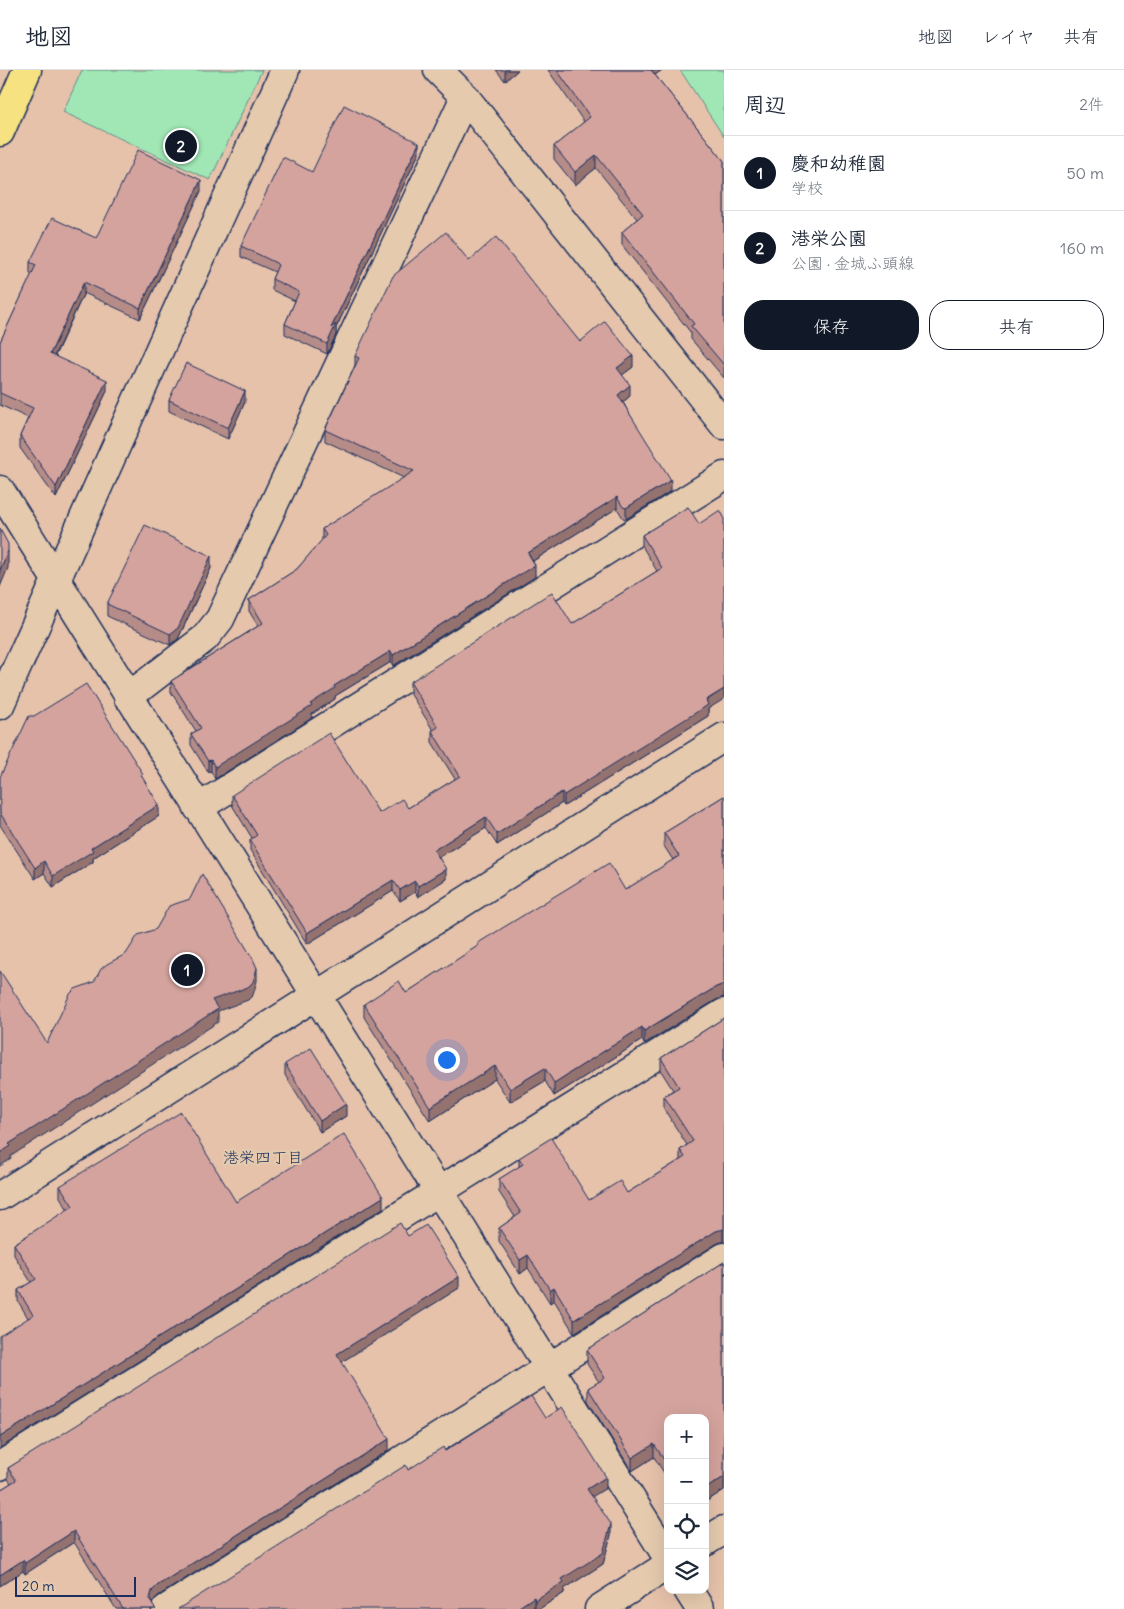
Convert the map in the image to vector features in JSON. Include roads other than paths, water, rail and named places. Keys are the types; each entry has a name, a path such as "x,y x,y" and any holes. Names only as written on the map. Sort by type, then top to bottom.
{"main road":[{"path":"0,132 27,70"}],"street":[{"path":"0,705 286,70"},
{"path":"438,70 465,97 724,425"},
{"path":"128,697 205,638 220,619 465,97"},
{"path":"198,808 724,476"},
{"path":"0,490 664,1552"},
{"path":"0,1196 724,737"},
{"path":"0,1466 724,1013"},
{"path":"166,1609 724,1258"},
{"path":"709,1539 724,1530"},
{"path":"599,1609 664,1568"},
{"path":"691,1594 700,1609"}],"place":[{"name":"港栄公園","path":"181,146"},
{"name":"慶和幼稚園","path":"187,970"}],"district":[{"name":"港栄四丁目","path":"263,1157"}]}
